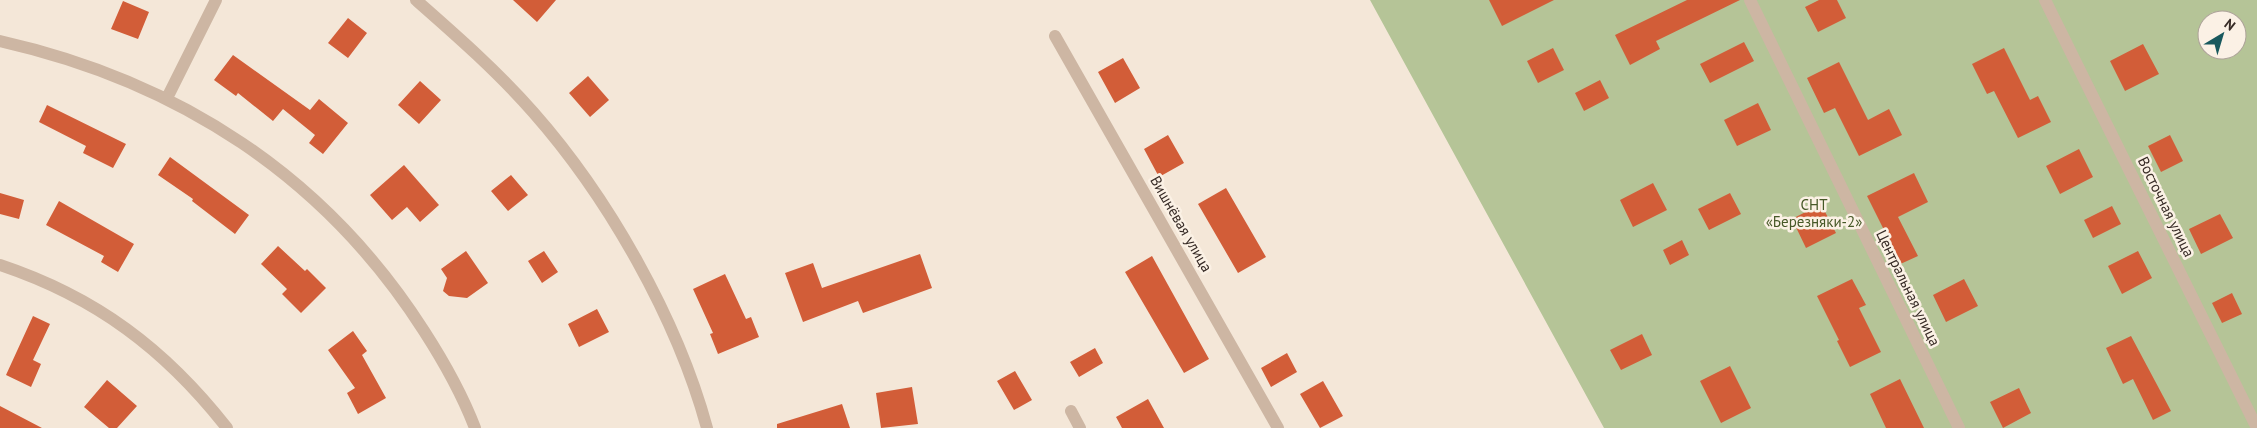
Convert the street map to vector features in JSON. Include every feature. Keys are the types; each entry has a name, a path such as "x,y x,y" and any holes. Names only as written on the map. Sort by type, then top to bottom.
{"street":[{"path":"167,98 216,0"},
{"path":"416,0 474,51 534,113 587,181 632,253 671,330 702,409 707,428"},
{"name":"Центральная улица","path":"1750,0 1959,428"},
{"name":"Восточная улица","path":"2046,0 2257,428"},
{"name":"Вишнёвая улица","path":"1055,36 1278,428"},
{"path":"0,41 47,51 99,69 167,98 223,130 275,167 324,209 368,255 408,306 442,360 475,428"},
{"path":"0,265 30,275 69,293 106,314 141,338 174,366 227,428"},
{"path":"1070,411 1080,428"}],"green space":[{"name":"СНТ «Березняки-2»","path":"1370,0 2257,0 2257,428 1604,428"}],"building":[{"path":"513,0 556,0 537,22"},
{"path":"1489,0 1554,0 1502,26"},
{"path":"1687,0 1740,0 1656,41 1660,49 1630,65 1615,35"},
{"path":"1819,0 1837,0 1846,18 1818,32 1805,7"},
{"path":"123,1 149,12 138,39 111,29"},
{"path":"348,18 367,33 348,58 328,43"},
{"path":"1744,42 1754,61 1710,83 1700,64"},
{"path":"2143,44 2159,74 2125,91 2110,61"},
{"path":"1553,48 1564,70 1538,83 1527,61"},
{"path":"2004,48 2030,100 2038,96 2051,122 2018,138 1994,91 1987,94 1972,64"},
{"path":"233,55 310,110 319,99 348,123 323,154 309,143 315,135 283,109 273,121 238,93 236,96 214,80"},
{"path":"1123,58 1140,88 1115,103 1098,72"},
{"path":"1839,62 1868,120 1889,109 1902,135 1859,156 1835,108 1824,113 1807,78"},
{"path":"588,76 609,100 590,117 569,93"},
{"path":"1600,80 1609,98 1584,111 1575,93"},
{"path":"420,81 441,100 419,124 398,105"},
{"path":"1758,103 1771,130 1737,146 1724,120"},
{"path":"47,105 126,144 113,168 83,153 86,146 39,122"},
{"path":"1168,135 1184,163 1159,177 1144,149"},
{"path":"2170,135 2183,161 2161,172 2148,146"},
{"path":"2079,149 2093,177 2060,194 2046,166"},
{"path":"170,157 249,215 235,234 192,201 193,199 158,175"},
{"path":"404,165 439,205 420,222 407,207 392,220 370,195"},
{"path":"1914,173 1928,202 1898,217 1918,256 1896,266 1887,248 1892,246 1867,196"},
{"path":"511,175 528,195 508,211 491,191"},
{"path":"1653,183 1667,210 1633,227 1620,200"},
{"path":"1226,188 1266,257 1238,273 1198,204"},
{"path":"0,193 24,200 19,219 0,214"},
{"path":"1730,193 1741,214 1709,230 1698,209"},
{"path":"59,201 134,244 118,272 101,262 104,256 46,225"},
{"path":"1821,204 1836,233 1806,248 1792,219"},
{"path":"2112,206 2121,224 2093,238 2084,220"},
{"path":"2220,214 2233,238 2201,254 2189,229"},
{"path":"1682,240 1689,255 1670,265 1663,250"},
{"path":"278,246 305,271 307,269 326,288 301,313 282,294 287,289 261,264"},
{"path":"466,251 488,283 467,298 449,296 443,291 447,278 441,269"},
{"path":"544,251 558,272 542,283 528,261"},
{"path":"2138,251 2152,278 2122,294 2108,266"},
{"path":"920,254 932,288 863,313 858,301 803,322 785,273 813,263 822,288"},
{"path":"1152,256 1209,359 1184,373 1125,272"},
{"path":"725,274 746,319 751,317 759,337 718,354 710,334 713,333 693,289"},
{"path":"1852,279 1866,305 1859,308 1881,352 1850,367 1817,296"},
{"path":"1964,279 1978,306 1946,322 1933,295"},
{"path":"2232,293 2242,314 2222,323 2212,303"},
{"path":"597,309 609,332 579,347 568,324"},
{"path":"33,316 50,324 33,360 41,364 31,387 6,375"},
{"path":"353,331 367,351 362,355 386,398 358,414 347,393 355,388 328,350"},
{"path":"1642,334 1652,355 1621,370 1610,350"},
{"path":"2131,336 2171,411 2153,420 2133,379 2123,384 2106,348"},
{"path":"1095,348 1103,363 1079,377 1070,362"},
{"path":"1287,353 1297,372 1271,387 1261,368"},
{"path":"1730,366 1751,408 1721,423 1700,381"},
{"path":"1015,371 1032,400 1014,410 997,381"},
{"path":"1900,379 1924,428 1886,428 1870,394"},
{"path":"107,380 137,406 117,428 109,428 84,407"},
{"path":"1323,381 1343,416 1320,428 1300,394"},
{"path":"912,387 918,424 881,428 876,393"},
{"path":"2019,388 2031,413 2003,428 1990,402"},
{"path":"1148,399 1164,428 1122,428 1116,417"},
{"path":"842,404 850,428 777,428 777,424"},
{"path":"0,406 42,428 0,428"}]}
